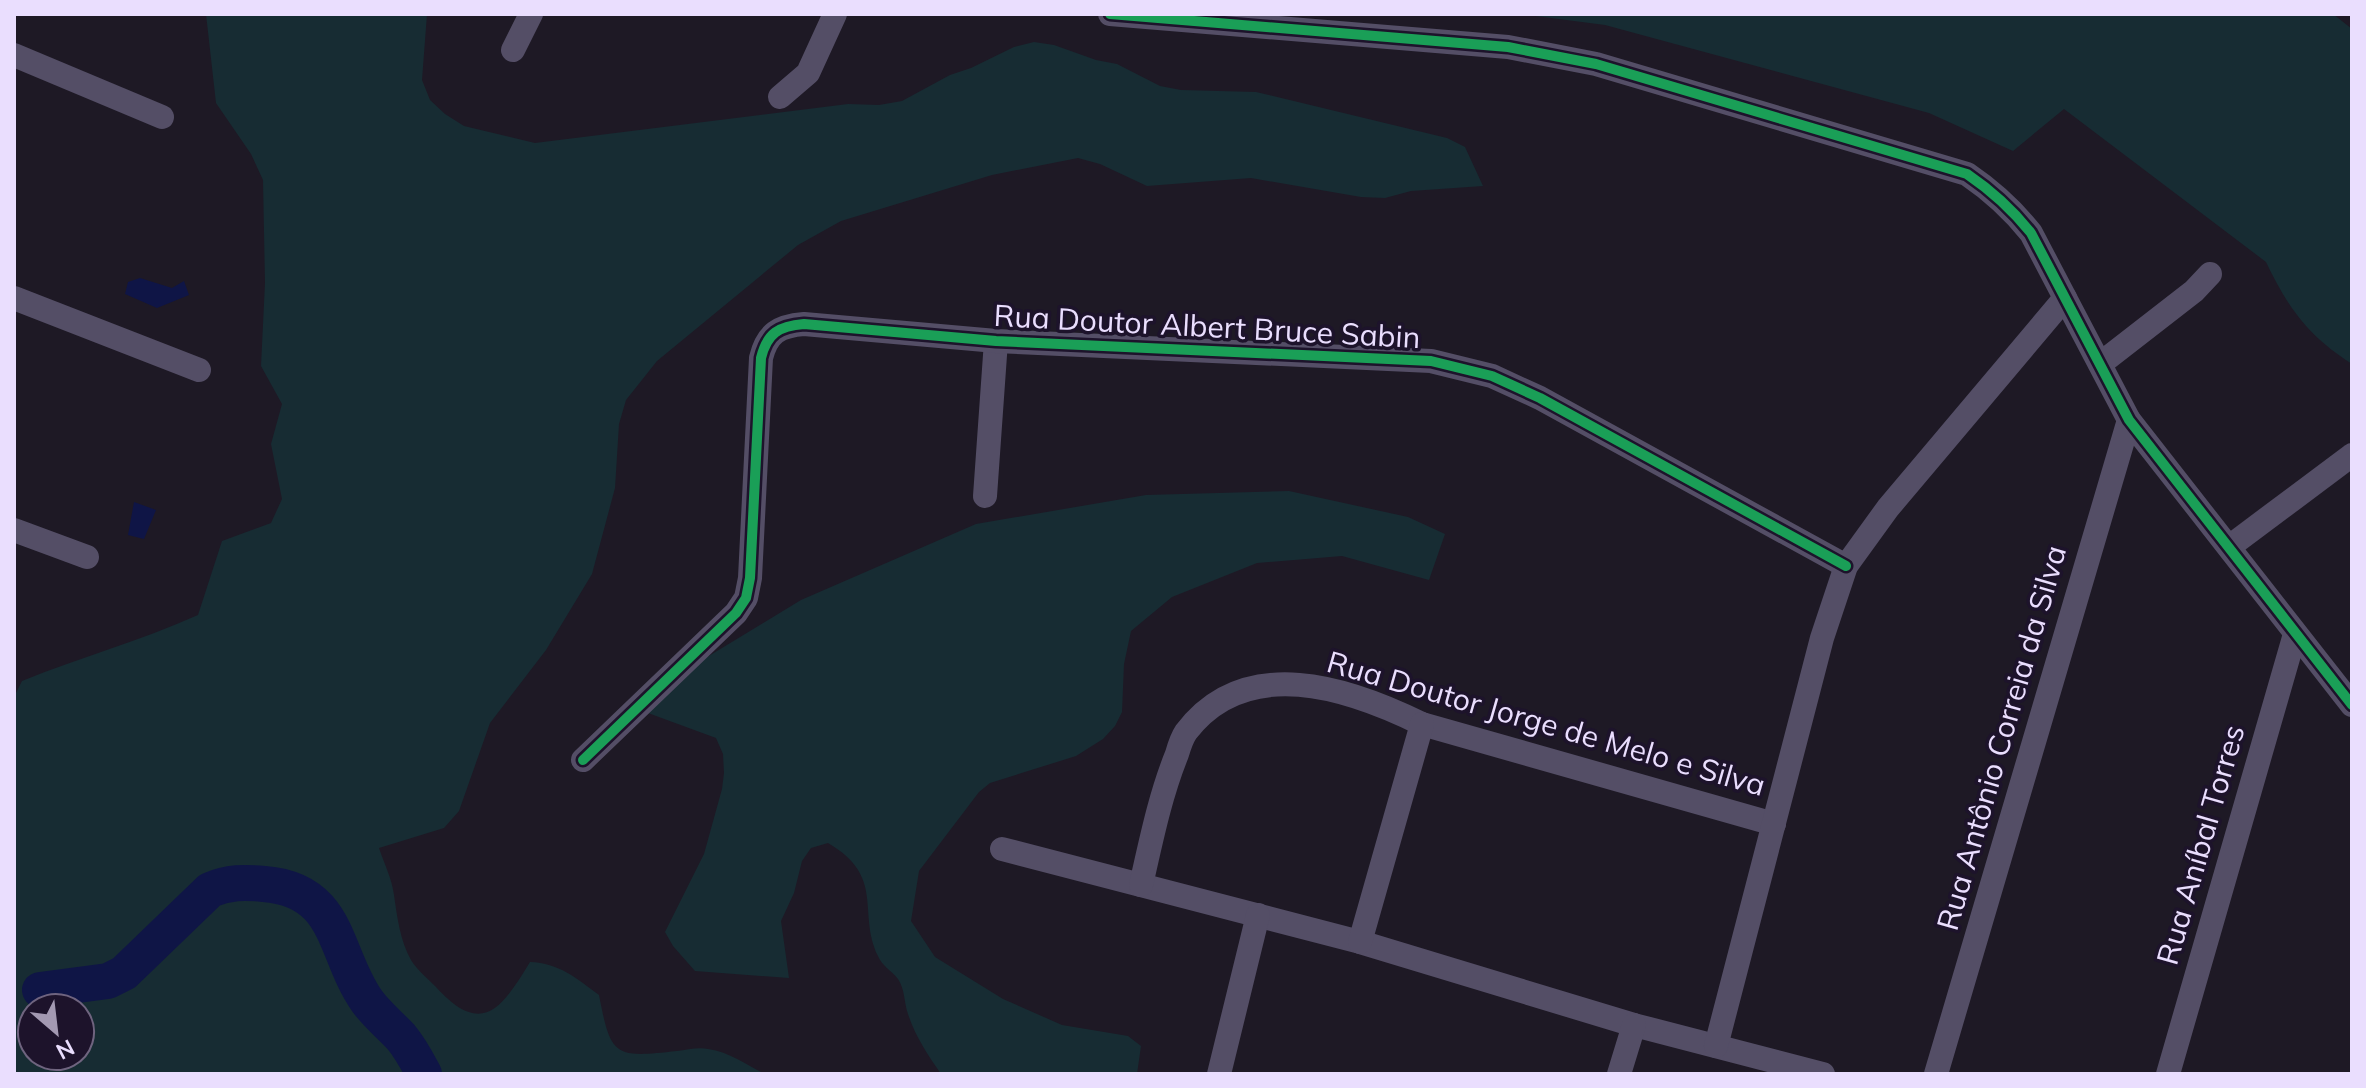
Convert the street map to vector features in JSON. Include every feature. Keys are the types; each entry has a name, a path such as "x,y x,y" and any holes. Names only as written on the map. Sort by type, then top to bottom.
{"street":[{"path":"513,50 531,14"},
{"path":"780,97 808,73 835,14"},
{"path":"1110,14 1493,46 1555,54 1967,174 2012,209 2044,254 2129,420 2352,705"},
{"path":"14,55 162,117"},
{"path":"2100,364 2194,291 2210,274"},
{"path":"14,298 199,370"},
{"path":"1716,1046 1822,638 1846,566 1888,508 2065,298"},
{"name":"Rua Doutor Albert Bruce Sabin","path":"583,760 736,613 746,598 750,578 761,358 770,335 778,329 804,324 996,341 1389,358 1460,367 1492,376 1540,398 1846,566"},
{"path":"985,496 996,341"},
{"name":"Rua Antônio Correia da Silva","path":"1936,1074 2129,420"},
{"path":"2229,547 2352,455"},
{"path":"14,530 87,557"},
{"name":"Rua Aníbal Torres","path":"2168,1074 2295,634"},
{"name":"Rua Doutor Jorge de Melo e Silva","path":"1141,885 1165,784 1185,733 1210,708 1242,689 1275,685 1343,691 1377,702 1422,724 1774,824"},
{"path":"1360,942 1422,724"},
{"path":"1002,849 1360,942 1634,1025 1823,1074"},
{"path":"1219,1074 1258,915"},
{"path":"1619,1074 1634,1025"}],"shaded area":[{"path":"206,14 427,14 422,80 430,100 464,126 535,143 848,104 879,105 902,101 950,75 1014,47 1034,42 1117,64 1160,86 1181,90 1256,92 1447,138 1465,147 1483,186 1411,191 1385,198 1361,197 1251,178 1147,186 1100,164 1078,158 992,175 841,221 798,245 657,361 626,400 619,424 615,488 592,574 546,650 490,723 459,811 444,828 379,848 392,883 407,953 419,971 466,1011 479,1014 500,1004 530,962 550,965 567,972 599,995 607,1031 619,1049 640,1054 708,1049 731,1056 765,1074 14,1074 14,697 22,681 198,615 222,541 271,523 282,499 271,444 282,404 261,366 265,283 263,180 251,154 216,103"},
{"path":"1520,14 2333,14 2352,29 2352,364 2311,332 2283,293 2266,262 2064,109 2013,151 1929,113 1605,25"},
{"path":"140,278 172,288 184,281 189,295 157,308 125,294 128,282"},
{"path":"1289,491 1408,517 1445,534 1429,580 1342,556 1257,563 1172,597 1131,631 1124,664 1122,712 1103,739 1076,756 990,783 979,792 919,871 911,921 935,957 1003,999 1062,1025 1128,1036 1141,1046 1137,1074 941,1074 914,1030 900,983 878,956 869,925 864,882 846,856 828,843 811,848 802,861 794,893 781,921 789,978 695,971 673,946 665,932 704,854 722,789 723,754 716,738 648,713 699,662 801,600 976,524 1146,495"},
{"path":"134,502 156,510 144,539 128,535"}],"waterway":[{"path":"40,990 108,981 124,973 210,890 243,883 289,889 308,898 321,911 332,927 367,1001 405,1042 424,1074"}],"cycle path":[{"path":"1110,14 1508,47 1596,64 1967,174 2001,201 2031,233 2129,420 2352,705"},
{"path":"583,760 736,613 746,598 750,578 761,358 775,332 795,325 996,341 1431,361 1492,376 1540,398 1846,566"}]}
